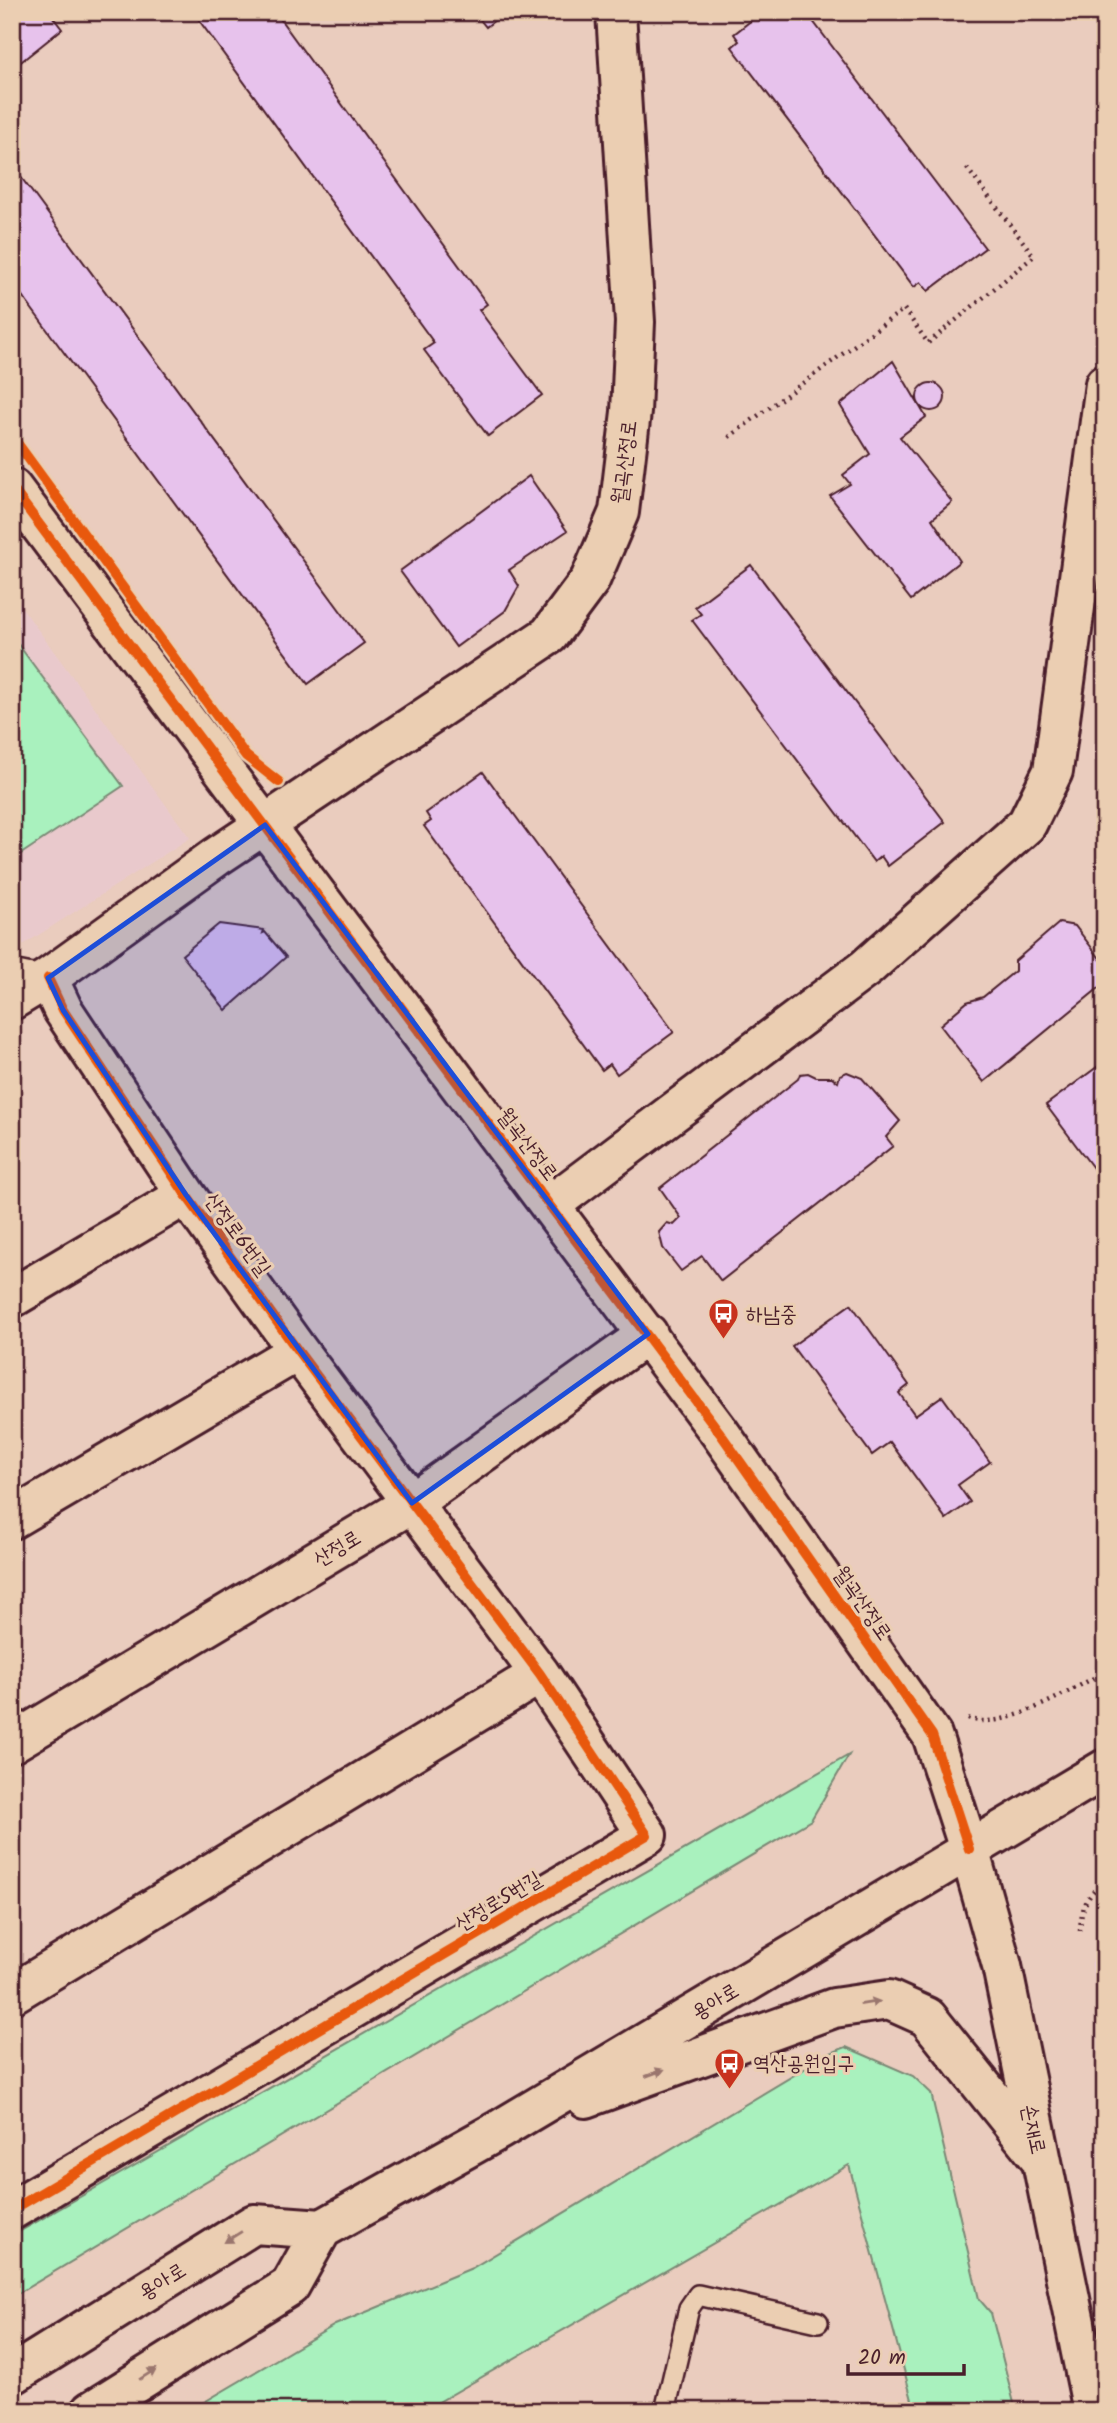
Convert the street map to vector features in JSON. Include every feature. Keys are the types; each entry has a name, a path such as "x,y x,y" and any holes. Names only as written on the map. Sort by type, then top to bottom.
{"street":[{"name":"월곡산정로","path":"265,825 549,635 590,580 619,512 631,412 635,322 616,12"},
{"path":"550,1205 866,968 1027,824 1053,771 1105,384"},
{"name":"월곡산정로","path":"12,488 648,1334 932,1735 969,1849"},
{"path":"12,1000 30,974 265,825"},
{"name":"산정로6번길","path":"30,974 63,1010 186,1195 412,1503"},
{"name":"산정로6번길","path":"12,1298 186,1195"},
{"name":"산정로","path":"12,1743 412,1503 648,1334"},
{"path":"12,1519 298,1351"},
{"name":"산정로5번길","path":"14,2205 648,1835 540,1674 412,1503"},
{"path":"12,1994 540,1674"},
{"name":"용아로","path":"12,2375 254,2224 322,2229 499,2130 1105,1769"},
{"name":"손재로","path":"969,1849 1002,1966 1093,2411"},
{"path":"499,2130 834,2008 889,2000 927,2017 1040,2158"},
{"path":"91,2411 290,2286 322,2229"}],"lane":[{"path":"665,2411 689,2308 698,2295 818,2322"}],"path":[{"path":"729,437 904,309 929,343 1034,256 966,167"},
{"path":"962,1713 969,1719 985,1723 1007,1719 1105,1672"},
{"path":"1080,1931 1081,1913 1090,1894 1105,1879"}],"highlighted area":[{"path":"265,825 648,1334 412,1503 186,1195 63,1010 48,978"}],"shaded area":[{"path":"12,594 190,838 12,952"},
{"path":"1105,1936 1105,2040 1091,1964"}],"green space":[{"path":"12,636 123,786 12,860"},
{"path":"849,1755 811,1820 12,2297 12,2236"},
{"path":"846,2047 913,2076 931,2093 979,2299 991,2313 1016,2411 915,2411 849,2165 423,2411 189,2411 335,2325 472,2268 831,2053"}],"building":[{"path":"12,12 49,12 62,29 12,69"},
{"path":"193,12 275,12 487,304 479,310 542,395 488,436 424,350 434,343"},
{"path":"474,12 505,12 486,27"},
{"path":"762,12 806,12 985,248 928,291 921,282 914,287 732,47 739,41 734,34"},
{"path":"12,165 364,643 308,684 12,282"},
{"path":"893,361 926,417 900,437 952,502 932,519 960,561 911,600 830,496 850,484 843,475 870,454 840,405"},
{"path":"931,383 941,387 945,397 941,407 931,411 921,407 917,397 921,387"},
{"path":"529,476 567,531 509,570 519,586 505,611 456,647 400,571"},
{"path":"751,565 945,822 888,866 881,856 874,862 692,620 701,614 695,607"},
{"path":"483,772 674,1032 617,1074 610,1064 602,1070 424,826 431,821 426,813"},
{"path":"1059,923 1075,926 1105,965 1105,983 984,1082 940,1025 967,1002 983,997 1015,971 1015,961"},
{"path":"219,924 264,930 263,933 265,932 286,957 226,1010 182,955"},
{"path":"1105,1061 1105,1184 1046,1105"},
{"path":"847,1072 862,1078 900,1121 886,1137 893,1146 721,1281 702,1256 681,1271 663,1248 659,1232 667,1223 674,1225 681,1218 660,1188 798,1079 800,1074 832,1077 838,1082 840,1075"},
{"path":"851,1304 909,1385 899,1393 915,1415 942,1396 990,1462 958,1485 970,1502 946,1519 890,1442 872,1455 792,1346"}],"cycle path":[{"path":"12,436 246,756 279,782"},
{"path":"12,488 720,1433 932,1735 969,1849"},
{"path":"12,2210 647,1835 540,1674 298,1351 186,1195 63,1010 48,978"}],"place":[{"name":"하남중","path":"723,1341"},
{"name":"역산공원입구","path":"730,2090"}]}
